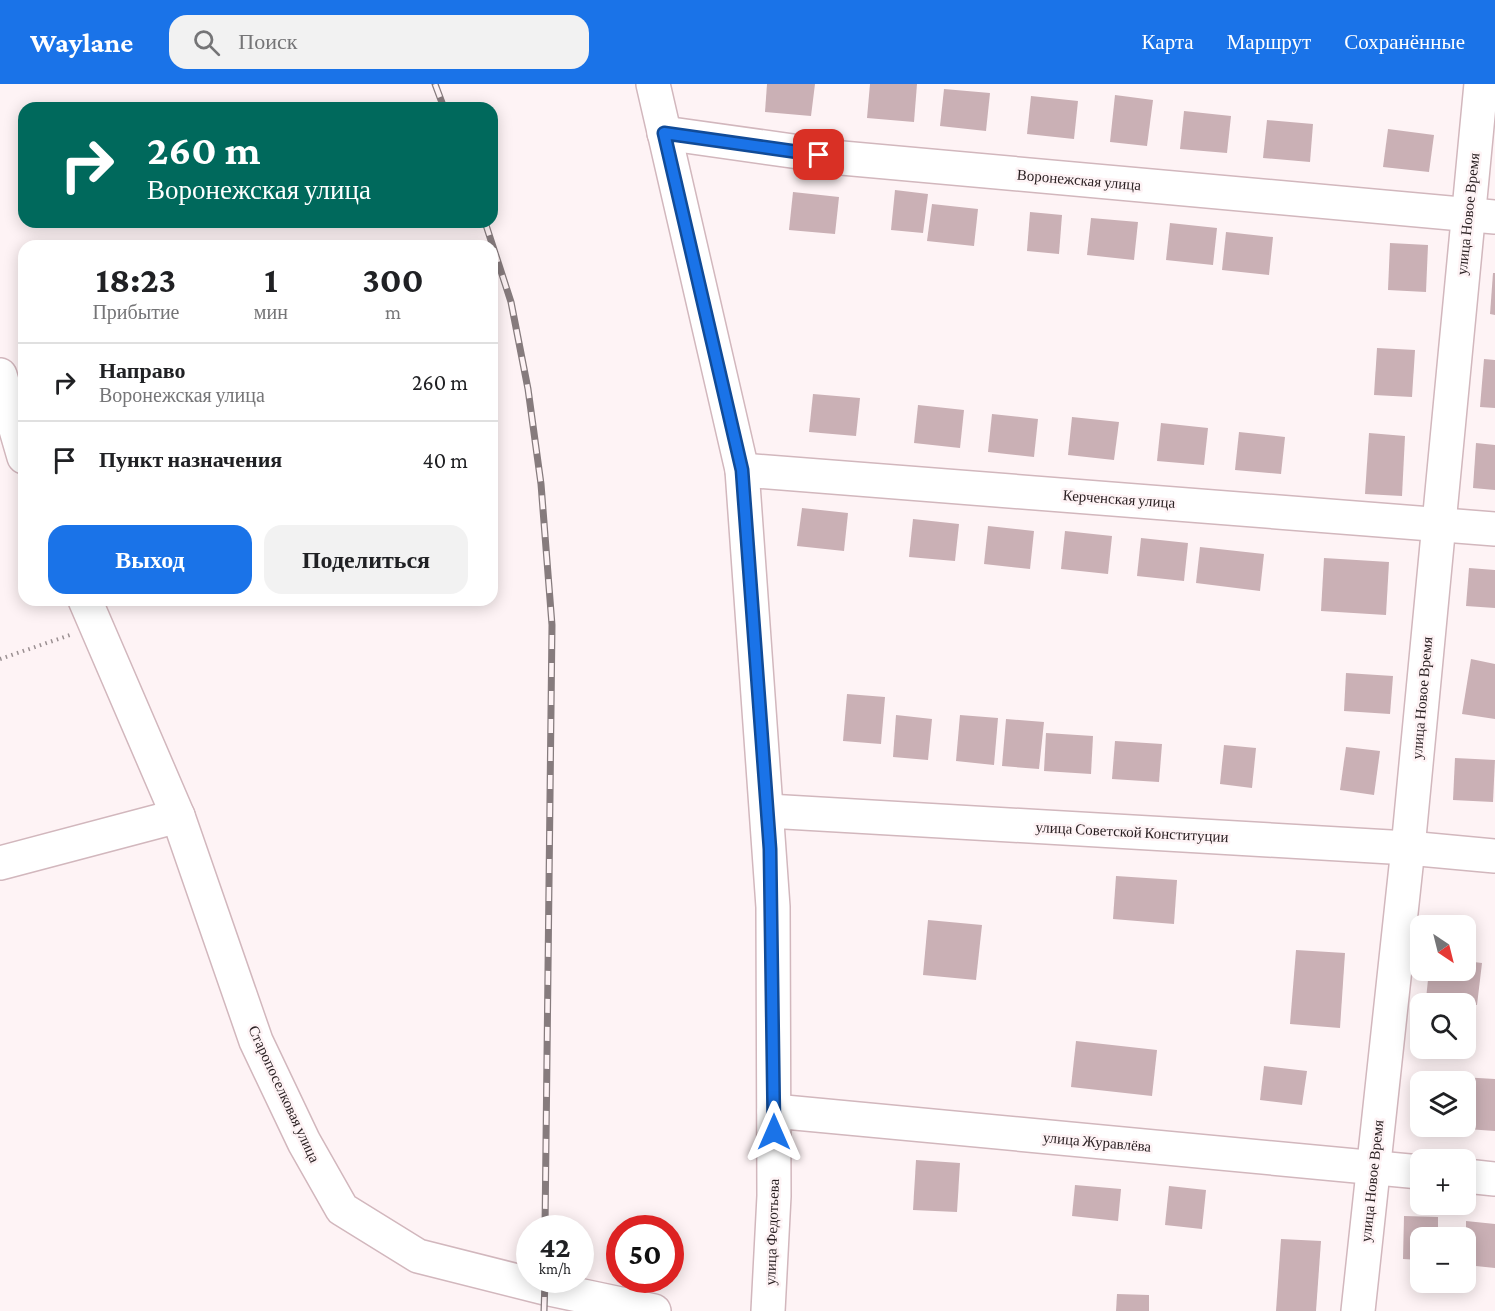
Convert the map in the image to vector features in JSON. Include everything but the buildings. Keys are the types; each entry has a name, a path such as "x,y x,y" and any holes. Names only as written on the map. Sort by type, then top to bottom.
{"street":[{"name":"улица Федотьева","path":"653,84 742,470 773,906 774,1196 768,1311"},
{"name":"улица Новое Время","path":"1358,1311 1408,848 1437,523 1482,216 1481,84"},
{"name":"Воронежская улица","path":"664,133 842,158 1482,216"},
{"path":"0,375 18,436"},
{"name":"Керченская улица","path":"742,470 1495,529"},
{"name":"Старопоселковая улица","path":"92,613 178,816 256,1041 304,1142 342,1209 418,1256 545,1288 654,1311"},
{"name":"улица Советской Конституции","path":"768,811 1408,848 1495,856"},
{"path":"0,863 178,816"},
{"name":"улица Журавлёва","path":"774,1111 1410,1171"},
{"path":"1476,1177 1495,1179"}],"path":[{"path":"0,659 92,613"}],"railway":[{"path":"435,84 442,102"},
{"path":"487,228 491,240"},
{"path":"498,262 511,302 528,389 541,484 552,625 545,1215"},
{"path":"544,1311 545,1293"}],"route":[{"path":"774,1132 773,906 753,596 742,470 664,133 819,155"}]}
